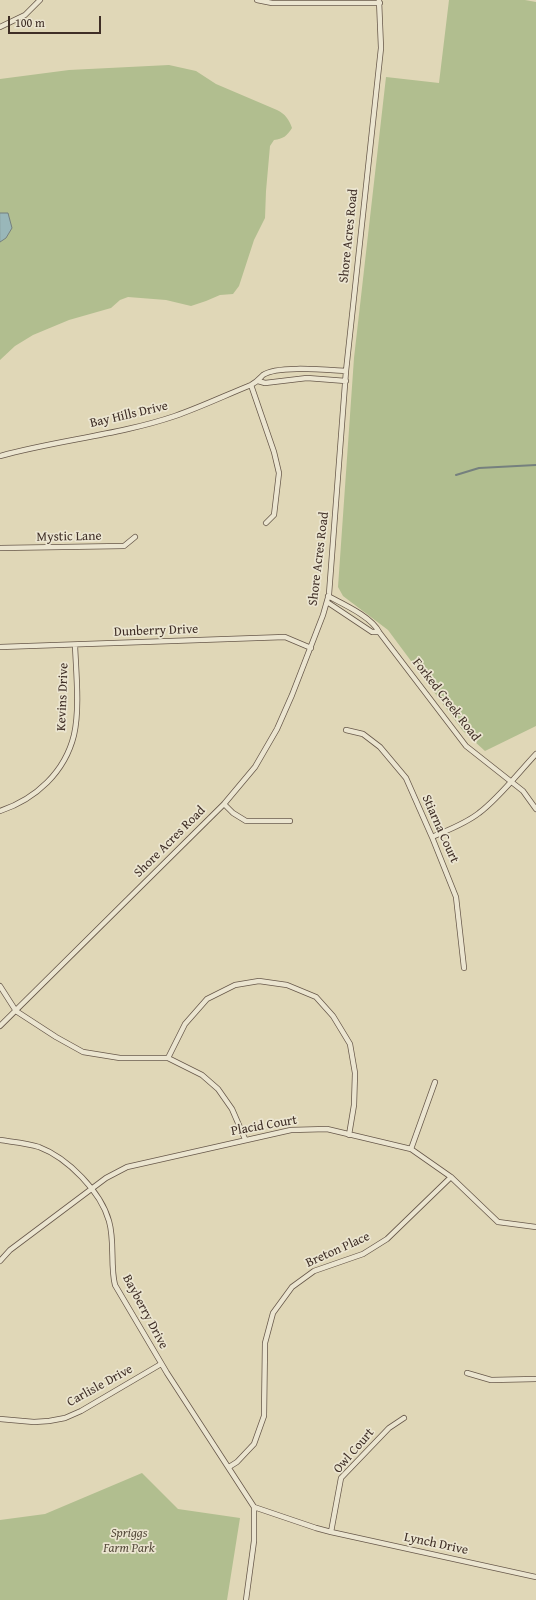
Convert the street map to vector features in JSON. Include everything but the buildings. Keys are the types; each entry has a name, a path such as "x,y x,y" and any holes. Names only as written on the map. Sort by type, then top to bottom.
{"street":[{"path":"0,27 25,15 40,0"},
{"path":"256,0 272,3 380,1"},
{"name":"Shore Acres Road","path":"0,1026 224,804 256,767 268,746 292,695 311,648 328,596 346,371 381,48 380,1"},
{"name":"Bay Hills Drive","path":"0,456 169,418 252,385 264,375 281,370 301,368 346,371"},
{"path":"258,381 265,383 307,378 346,381"},
{"path":"252,385 274,452 279,473 274,515 266,524"},
{"name":"Mystic Lane","path":"0,548 124,546 135,537"},
{"name":"Forked Creek Road","path":"328,596 358,613 376,626 466,746 524,791 536,809"},
{"path":"327,602 372,632 379,632"},
{"name":"Dunberry Drive","path":"0,647 285,637 311,648"},
{"name":"Kevins Drive","path":"0,811 22,802 38,791 55,773 69,751 74,733 77,698 75,645"},
{"name":"Stiarna Court","path":"346,730 363,734 374,742 406,778 456,897 464,968"},
{"path":"432,837 464,823 479,813 536,754"},
{"path":"224,804 233,813 246,821 290,821"},
{"path":"168,1058 185,1024 207,999 235,985 259,981 287,985 316,997 334,1016 350,1044 355,1073 354,1105 349,1135"},
{"path":"0,986 16,1011 56,1037 83,1052 120,1058 168,1058 202,1075 218,1089 232,1109 245,1139"},
{"path":"411,1149 435,1082"},
{"name":"Placid Court","path":"0,1261 10,1250 106,1178 127,1167 245,1139 291,1130 327,1129 411,1149 452,1177 498,1222 536,1226"},
{"name":"Bayberry Drive","path":"0,1140 38,1147 51,1152 73,1168 92,1189 110,1221 115,1286 161,1364 254,1507"},
{"name":"Breton Place","path":"229,1467 237,1462 254,1444 264,1416 265,1343 273,1313 292,1287 314,1271 362,1254 387,1239 452,1177"},
{"name":"Carlisle Drive","path":"0,1419 34,1422 65,1418 81,1411 161,1364"},
{"path":"467,1373 491,1380 536,1378"},
{"name":"Owl Court","path":"331,1532 341,1478 389,1428 404,1418"},
{"path":"246,1600 254,1541 254,1507 331,1532"},
{"name":"Lynch Drive","path":"331,1532 536,1577"}],"green space":[{"path":"449,0 525,0 536,2 536,726 485,751 463,731 388,630 343,596 338,587 354,358 386,77 439,83"},
{"path":"169,65 196,71 216,84 277,110 286,117 292,128 284,137 274,140 270,146 265,218 254,240 239,286 233,294 220,295 191,306 166,300 128,297 120,300 111,308 69,320 33,335 15,346 0,360 0,79 69,70"},
{"name":"Spriggs Farm Park","path":"142,1473 178,1509 240,1518 227,1600 0,1600 0,1520 45,1514"}],"water":[{"path":"0,213 8,213 12,228 6,238 0,242"}],"waterway":[{"path":"456,475 479,468 536,465"}]}
